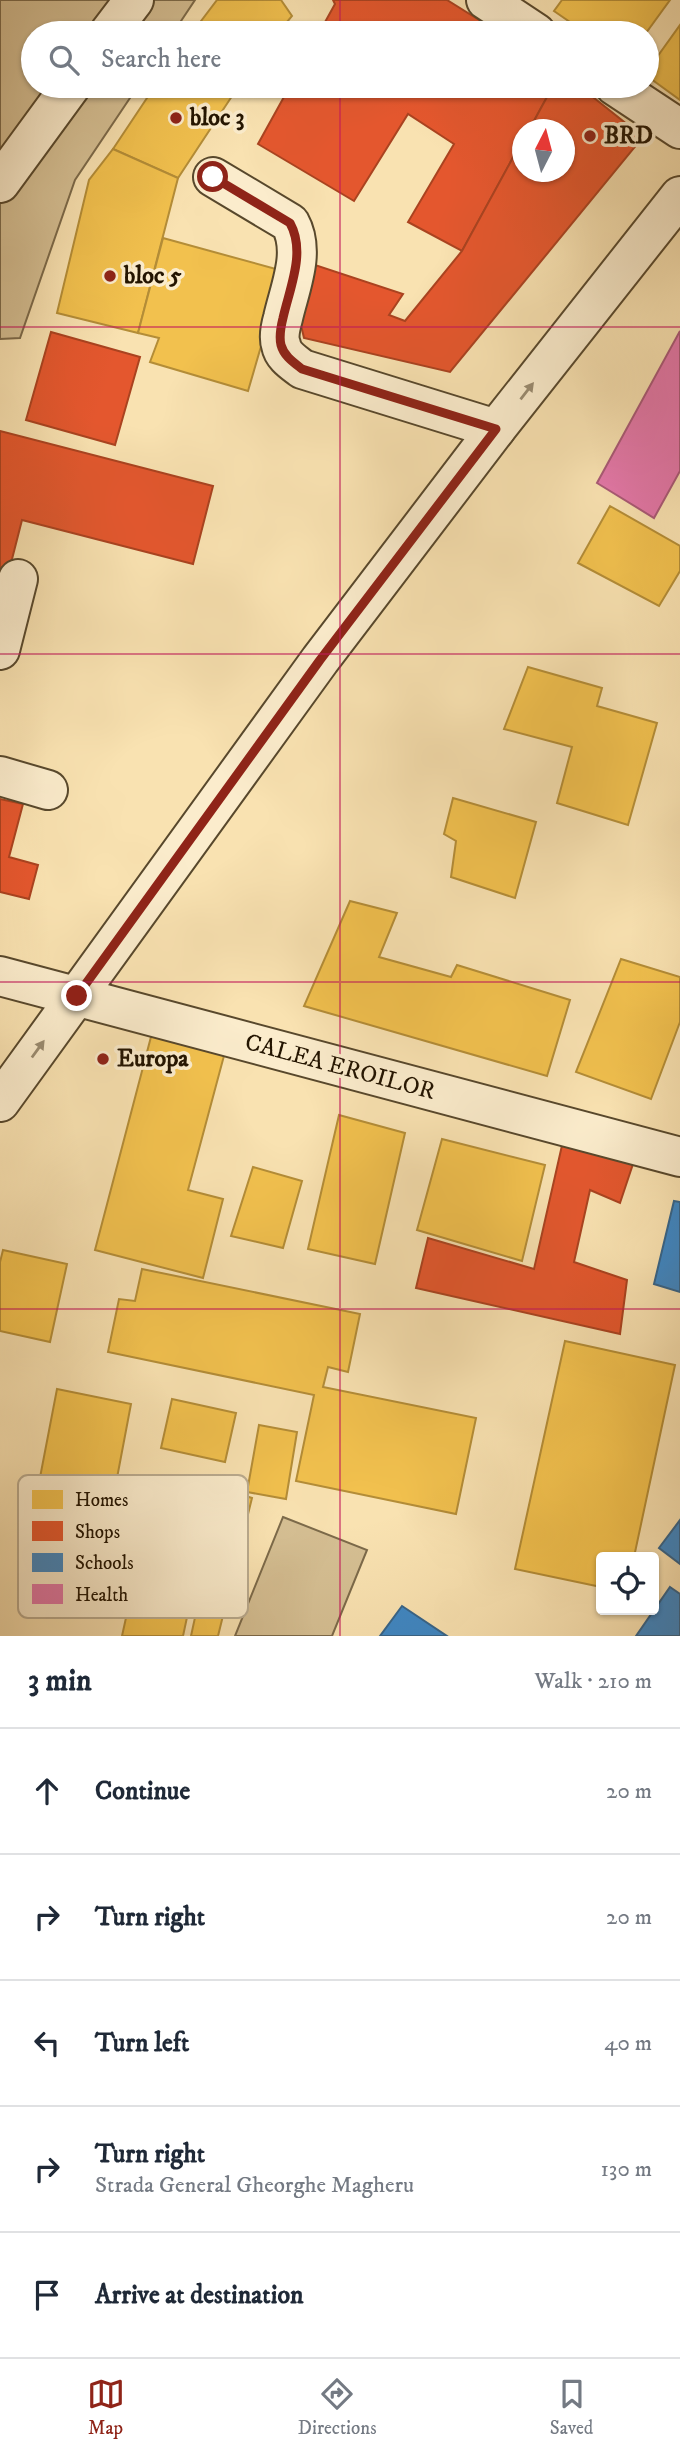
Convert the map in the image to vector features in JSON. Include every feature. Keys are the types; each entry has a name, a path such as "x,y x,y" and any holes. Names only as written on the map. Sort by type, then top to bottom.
{"street":[{"path":"118,21 134,0"},
{"path":"486,0 518,21"},
{"path":"0,183 62,98"},
{"path":"633,98 680,129"},
{"path":"213,177 290,223 297,236 298,254 281,326 280,344 288,359 302,369 496,429"},
{"path":"0,1101 320,660 496,429 680,196"},
{"path":"0,650 18,579"},
{"path":"0,776 48,790"},
{"name":"CALEA EROILOR","path":"0,976 680,1157"}],"shaded area":[{"path":"0,0 195,0 181,21 21,21 21,98 130,98 75,180 20,338 0,339"},
{"path":"283,1517 367,1550 332,1636 235,1636 242,1618 248,1618 248,1604"}],"building: Homes":[{"path":"217,0 281,0 292,16 288,21 201,21"},
{"path":"562,0 670,0 655,21 569,21 554,11"},
{"path":"680,25 680,100 659,85 659,54"},
{"name":"bloc 3","path":"147,98 231,98 178,178 113,149"},
{"name":"bloc 5","path":"113,149 178,178 138,333 57,313 89,180"},
{"path":"163,238 283,271 248,391 150,362 159,338 138,333"},
{"path":"610,506 680,546 680,571 659,606 578,563"},
{"path":"528,667 602,688 597,706 657,723 628,825 557,803 572,747 504,729"},
{"path":"453,798 536,822 515,898 451,877 456,841 444,834"},
{"path":"350,901 397,913 379,957 451,977 457,965 570,1000 547,1076 304,1006"},
{"path":"621,959 680,977 680,1022 651,1099 576,1072"},
{"path":"152,1033 225,1052 188,1190 223,1199 203,1278 95,1250"},
{"path":"339,1115 405,1133 375,1264 308,1249"},
{"path":"442,1139 545,1165 522,1261 417,1230"},
{"path":"253,1167 302,1181 283,1248 231,1236"},
{"path":"3,1250 67,1264 50,1342 0,1331 0,1262"},
{"path":"142,1269 360,1314 348,1372 328,1367 323,1387 476,1418 456,1514 296,1481 314,1395 108,1352 119,1299 135,1301"},
{"path":"565,1341 675,1365 635,1552 596,1552 596,1586 515,1569"},
{"path":"57,1389 131,1404 118,1475 40,1475"},
{"path":"172,1399 236,1413 225,1462 161,1448"},
{"path":"259,1425 297,1432 286,1499 248,1492"},
{"path":"248,1497 252,1498 248,1514"},
{"path":"126,1618 187,1618 183,1636 122,1636"},
{"path":"195,1618 222,1618 218,1636 191,1636"}],"building: Shops":[{"path":"333,0 447,0 481,21 326,21 335,4"},
{"path":"283,98 546,98 535,119 512,119 512,159 462,251 408,222 454,144 408,114 354,201 258,144"},
{"path":"546,98 594,98 643,137 450,372 304,338 296,304 306,262 403,294 389,315 405,321 462,251 512,159 512,182 575,182 575,119 535,119"},
{"path":"51,332 140,357 115,445 26,420"},
{"path":"0,431 213,486 193,564 22,520 0,606"},
{"path":"0,799 23,804 9,857 38,865 29,899 0,892"},
{"path":"563,1141 634,1161 620,1203 590,1190 574,1262 627,1280 620,1334 416,1288 428,1238 534,1269"}],"building: Schools":[{"path":"674,1201 680,1202 680,1292 654,1284"},
{"path":"680,1520 680,1564 659,1548"},
{"path":"670,1587 680,1594 680,1636 636,1636 651,1615 659,1615 659,1603"},
{"path":"402,1606 447,1636 380,1636"}],"building: Health":[{"path":"680,331 680,471 654,518 597,483"}],"place":[{"name":"bloc 3","path":"176,118"},
{"name":"BRD","path":"590,136"},
{"name":"bloc 5","path":"110,276"},
{"name":"Europa","path":"103,1059"}],"route":[{"path":"77,996 320,660 496,429 302,369 288,359 280,344 281,326 298,254 297,236 290,223 213,177"}]}
